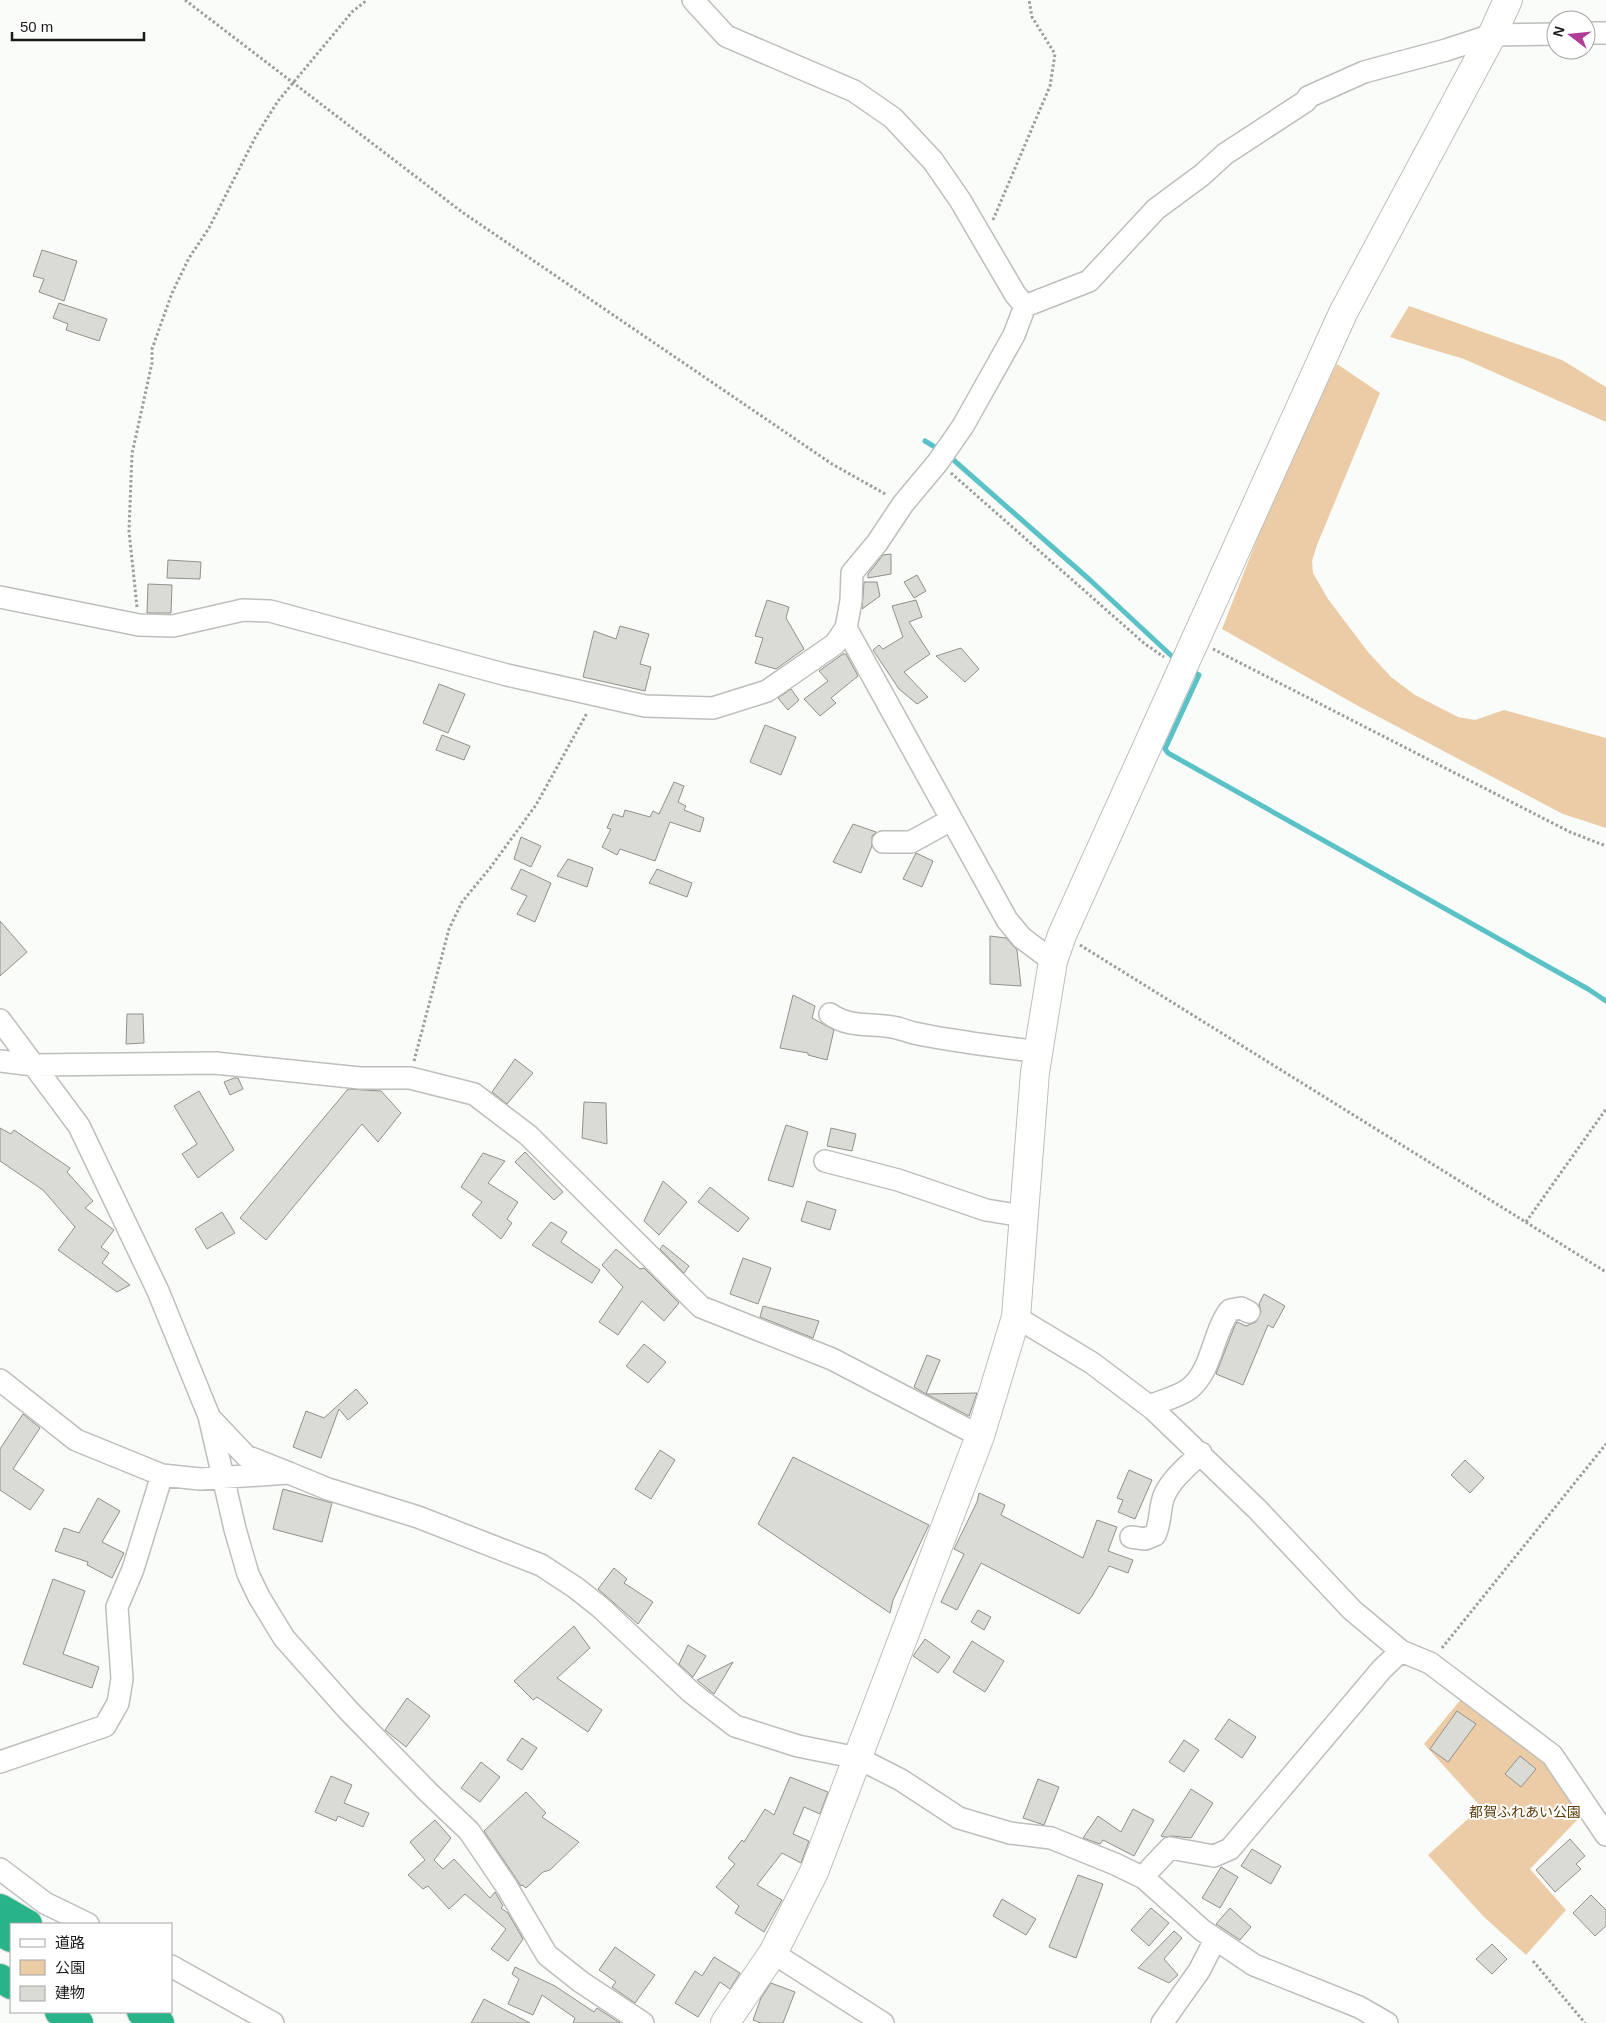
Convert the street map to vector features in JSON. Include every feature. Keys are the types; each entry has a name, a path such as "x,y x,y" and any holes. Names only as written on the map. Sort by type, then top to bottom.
{"highway":[{"path":"0,1908 26,1923"},
{"path":"61,2013 79,2023"},
{"path":"143,2013 160,2023"},
{"path":"170,2013 181,2023"}],"street":[{"path":"693,0 726,36 854,92 893,118 933,161 960,200 1015,294 1026,306"},
{"path":"725,2023 773,1952 814,1872 980,1436 1016,1317 1038,1052 1053,961 1062,934 1343,313 1492,35 1508,0"},
{"path":"0,596 138,624 173,626 243,610 270,611 507,675 644,706 713,708 768,691 835,644 846,628 852,573 877,543 903,504 938,462 963,426 1014,335 1026,306 1089,280 1156,209 1202,175 1225,154 1306,101 1308,97 1364,72 1446,50 1492,35 1546,34"},
{"path":"846,628 1007,920 1022,938 1053,961"},
{"path":"883,842 911,842 951,820"},
{"path":"830,1014 840,1021 850,1024 869,1023 914,1033 1038,1052"},
{"path":"0,1020 79,1126 158,1291 209,1416 235,1529 248,1574 259,1597 284,1638 348,1710 428,1792 469,1830 507,1887 546,1955 643,2023"},
{"path":"0,1061 32,1065 215,1063 360,1078 410,1078 474,1094 528,1136 701,1307 832,1359 980,1436"},
{"path":"826,1161 898,1180 986,1210 1024,1216"},
{"path":"1149,1406 1188,1389 1204,1370 1221,1322 1230,1310 1241,1308 1249,1312"},
{"path":"1016,1317 1092,1363 1149,1406 1201,1453 1258,1510 1352,1610 1401,1651 1430,1663 1552,1755 1605,1831"},
{"path":"0,1380 76,1440 162,1475 200,1479 224,1479 289,1473"},
{"path":"209,1416 246,1456 328,1489 418,1517 541,1565 576,1588 600,1607 692,1693 735,1726 798,1746 858,1758 901,1780 960,1818 1010,1833 1051,1838 1115,1864 1144,1878 1214,1940 1254,1965 1359,2007 1387,2023"},
{"path":"1131,1537 1145,1539 1155,1535 1159,1527 1165,1494 1172,1483 1201,1453"},
{"path":"0,1762 105,1726 118,1703 122,1679 117,1607 133,1569 162,1475"},
{"path":"1144,1878 1170,1848 1214,1856 1230,1849 1382,1669 1401,1651"},
{"path":"0,1869 45,1902 86,1923"},
{"path":"1162,2023 1199,1971 1214,1940"},
{"path":"773,1952 883,2023"},
{"path":"172,1967 274,2023"}],"path":[{"path":"185,0 462,212 832,464 903,504"},
{"path":"138,624 129,531 132,454 152,363 152,349 172,293 188,258 209,228 256,136 278,101 352,12 367,0"},
{"path":"984,240 1050,86 1056,54 1032,17 1029,0"},
{"path":"938,462 1145,644 1182,667"},
{"path":"1194,641 1570,832 1606,846"},
{"path":"410,1078 449,929 462,902 490,868 536,805 583,722 593,693"},
{"path":"1062,934 1606,1272"},
{"path":"1526,1222 1606,1109"},
{"path":"1430,1663 1606,1444"},
{"path":"1533,1961 1586,2023"}],"green space":[{"path":"1409,306 1562,360 1606,387 1606,422 1464,359 1390,337"},
{"path":"1337,364 1380,393 1312,561 1313,573 1328,599 1368,652 1391,677 1415,695 1458,717 1475,720 1504,710 1606,738 1606,828 1563,814 1360,707 1222,629 1290,461"},
{"name":"都賀ふれあい公園","path":"1462,1698 1542,1757 1582,1815 1530,1869 1566,1910 1526,1955 1483,1916 1428,1855 1481,1807 1424,1744"}],"building":[{"path":"42,250 77,261 64,301 39,292 44,279 33,276"},
{"path":"59,303 107,319 99,341 66,330 68,324 53,318"},
{"path":"891,554 891,574 868,578 868,574 883,555"},
{"path":"168,560 201,562 200,579 167,578"},
{"path":"917,575 926,591 914,598 904,582"},
{"path":"864,582 877,582 880,596 862,609"},
{"path":"148,584 172,585 171,613 147,613"},
{"path":"767,600 789,607 786,618 804,649 776,669 755,663 763,638 755,636"},
{"path":"916,600 922,617 909,622 930,654 904,672 928,697 917,704 899,689 873,650 879,645 883,649 903,637 892,606"},
{"path":"620,626 649,634 640,664 651,667 645,691 583,677 594,631 616,639"},
{"path":"961,648 979,669 965,682 936,656"},
{"path":"843,654 846,654 858,676 831,698 836,703 820,716 804,699 828,681 819,671"},
{"path":"439,684 465,694 448,733 423,723"},
{"path":"791,689 799,700 788,710 778,698"},
{"path":"765,725 796,737 781,775 750,762"},
{"path":"442,735 470,746 464,760 436,750"},
{"path":"674,782 684,786 678,802 686,806 684,810 704,818 700,832 670,822 655,861 620,849 617,855 602,847 611,829 607,828 613,814 623,817 625,810 650,817 653,811 659,814"},
{"path":"853,824 876,832 872,836 872,846 861,873 833,862"},
{"path":"521,837 541,846 531,867 514,859"},
{"path":"916,853 933,861 922,887 903,879"},
{"path":"568,859 593,868 587,887 557,876"},
{"path":"521,869 551,883 535,922 517,914 527,896 511,889"},
{"path":"657,869 692,883 687,897 649,883"},
{"path":"0,921 27,952 0,976"},
{"path":"990,936 1006,938 1017,950 1021,986 990,984"},
{"path":"793,995 815,1006 812,1018 834,1030 827,1060 808,1055 808,1053 780,1048"},
{"path":"127,1014 143,1014 144,1043 126,1044"},
{"path":"515,1059 533,1073 507,1104 492,1092"},
{"path":"238,1078 243,1089 230,1095 224,1082"},
{"path":"348,1089 381,1091 401,1113 378,1142 362,1124 266,1240 240,1218"},
{"path":"199,1091 234,1150 198,1178 182,1154 197,1144 174,1106"},
{"path":"584,1102 606,1103 607,1144 582,1138"},
{"path":"786,1125 808,1132 793,1187 768,1180"},
{"path":"0,1128 11,1134 14,1130 70,1168 67,1172 93,1201 85,1208 114,1230 101,1247 109,1253 102,1263 130,1285 117,1292 58,1250 75,1227 43,1190 0,1161"},
{"path":"831,1128 856,1134 852,1151 827,1146"},
{"path":"525,1152 563,1192 554,1200 515,1162"},
{"path":"483,1153 505,1161 488,1183 518,1202 507,1219 512,1223 501,1239 472,1215 482,1202 461,1187"},
{"path":"663,1181 687,1202 659,1235 644,1221"},
{"path":"710,1187 749,1218 738,1232 698,1202"},
{"path":"807,1201 836,1210 830,1230 801,1221"},
{"path":"222,1212 235,1233 207,1249 195,1229"},
{"path":"551,1222 567,1232 561,1242 600,1270 592,1283 532,1245"},
{"path":"663,1245 689,1266 684,1273 660,1249"},
{"path":"616,1249 640,1269 644,1268 679,1303 664,1321 642,1301 618,1335 599,1322 623,1287 602,1265"},
{"path":"743,1258 771,1268 758,1304 730,1294"},
{"path":"1264,1294 1285,1306 1273,1328 1268,1325 1243,1385 1216,1374 1235,1325 1237,1322 1246,1326 1256,1322 1261,1312 1259,1304"},
{"path":"763,1306 819,1321 813,1338 760,1317"},
{"path":"644,1344 666,1362 648,1383 626,1366"},
{"path":"927,1355 940,1360 926,1394 914,1387"},
{"path":"356,1389 368,1403 348,1420 339,1409 321,1458 293,1447 306,1411 324,1418"},
{"path":"977,1393 969,1416 926,1394"},
{"path":"23,1414 40,1428 13,1469 44,1490 30,1510 0,1490 0,1449"},
{"path":"660,1450 675,1460 651,1499 635,1489"},
{"path":"793,1457 929,1525 893,1600 890,1613 758,1524"},
{"path":"1465,1460 1484,1478 1470,1493 1451,1475"},
{"path":"1129,1470 1152,1480 1135,1519 1118,1512 1123,1500 1117,1498"},
{"path":"283,1489 332,1503 322,1542 273,1529"},
{"path":"979,1493 1005,1505 1001,1515 1083,1558 1097,1520 1117,1527 1108,1551 1133,1560 1128,1573 1109,1566 1079,1614 981,1563 957,1610 941,1602 964,1554 954,1549 977,1502"},
{"path":"98,1498 120,1511 102,1542 124,1553 112,1578 87,1565 88,1562 55,1551 64,1528 79,1533"},
{"path":"614,1568 627,1579 624,1583 653,1602 638,1624 598,1589"},
{"path":"53,1579 85,1591 63,1654 99,1667 92,1688 23,1664"},
{"path":"978,1610 991,1617 984,1630 971,1622"},
{"path":"574,1626 590,1648 557,1678 602,1710 588,1732 537,1697 533,1700 514,1681"},
{"path":"925,1639 950,1657 938,1673 913,1656"},
{"path":"972,1641 1004,1661 985,1692 953,1672"},
{"path":"688,1645 706,1656 693,1677 679,1664"},
{"path":"733,1662 714,1694 697,1680"},
{"path":"407,1698 430,1716 406,1747 385,1730"},
{"path":"1457,1711 1476,1724 1448,1762 1430,1749"},
{"path":"1229,1719 1256,1737 1242,1758 1215,1739"},
{"path":"522,1738 537,1748 522,1770 507,1760"},
{"path":"1184,1740 1199,1750 1184,1772 1169,1762"},
{"path":"1520,1756 1536,1769 1521,1787 1505,1774"},
{"path":"481,1762 500,1777 480,1802 461,1788"},
{"path":"331,1776 352,1785 344,1803 369,1813 363,1827 338,1816 336,1821 315,1812"},
{"path":"790,1777 828,1792 820,1814 804,1807 793,1834 809,1841 801,1863 782,1853 757,1885 782,1900 764,1932 735,1913 739,1906 716,1887 735,1864 728,1858 742,1840 744,1842 765,1809 774,1815"},
{"path":"1038,1779 1059,1787 1044,1825 1023,1818"},
{"path":"1191,1789 1213,1803 1191,1838 1161,1836"},
{"path":"526,1792 546,1813 542,1817 579,1842 550,1870 543,1872 526,1888 521,1886 484,1831"},
{"path":"1133,1809 1154,1820 1134,1856 1103,1840 1100,1844 1083,1838 1098,1816 1121,1832"},
{"path":"435,1820 451,1838 434,1860 443,1869 454,1859 490,1898 495,1892 503,1906 501,1908 508,1913 523,1939 508,1961 491,1949 506,1929 465,1894 449,1909 428,1886 423,1889 408,1875 425,1860 410,1842"},
{"path":"1570,1839 1585,1856 1576,1864 1581,1869 1555,1892 1536,1870"},
{"path":"1252,1849 1281,1866 1271,1884 1241,1866"},
{"path":"1221,1867 1238,1877 1220,1908 1202,1898"},
{"path":"1078,1875 1103,1884 1076,1958 1049,1947"},
{"path":"1591,1895 1606,1910 1606,1926 1595,1936 1573,1913"},
{"path":"1002,1899 1036,1919 1026,1935 993,1916"},
{"path":"1151,1908 1169,1923 1149,1946 1131,1930"},
{"path":"1230,1908 1251,1927 1240,1940 1216,1924"},
{"path":"1174,1931 1182,1938 1164,1959 1178,1975 1169,1983 1138,1968"},
{"path":"1492,1944 1507,1959 1492,1974 1476,1959"},
{"path":"615,1947 655,1975 635,2003 612,1987 616,1982 599,1970"},
{"path":"714,1957 740,1973 730,1989 720,1982 698,2017 675,2003 695,1971 702,1976"},
{"path":"515,1967 555,1986 594,2012 597,2008 620,2023 573,2023 575,2018 542,1995 533,2015 508,2004 519,1979 512,1974"},
{"path":"771,1983 795,1992 783,2023 761,2023 753,2020 761,1998"},
{"path":"484,1999 530,2023 471,2023"}],"waterway":[{"path":"925,441 940,450"},
{"path":"949,456 1090,580 1177,661"},
{"path":"1190,670 1199,675 1165,749 1168,753 1588,989 1606,1001"}]}
